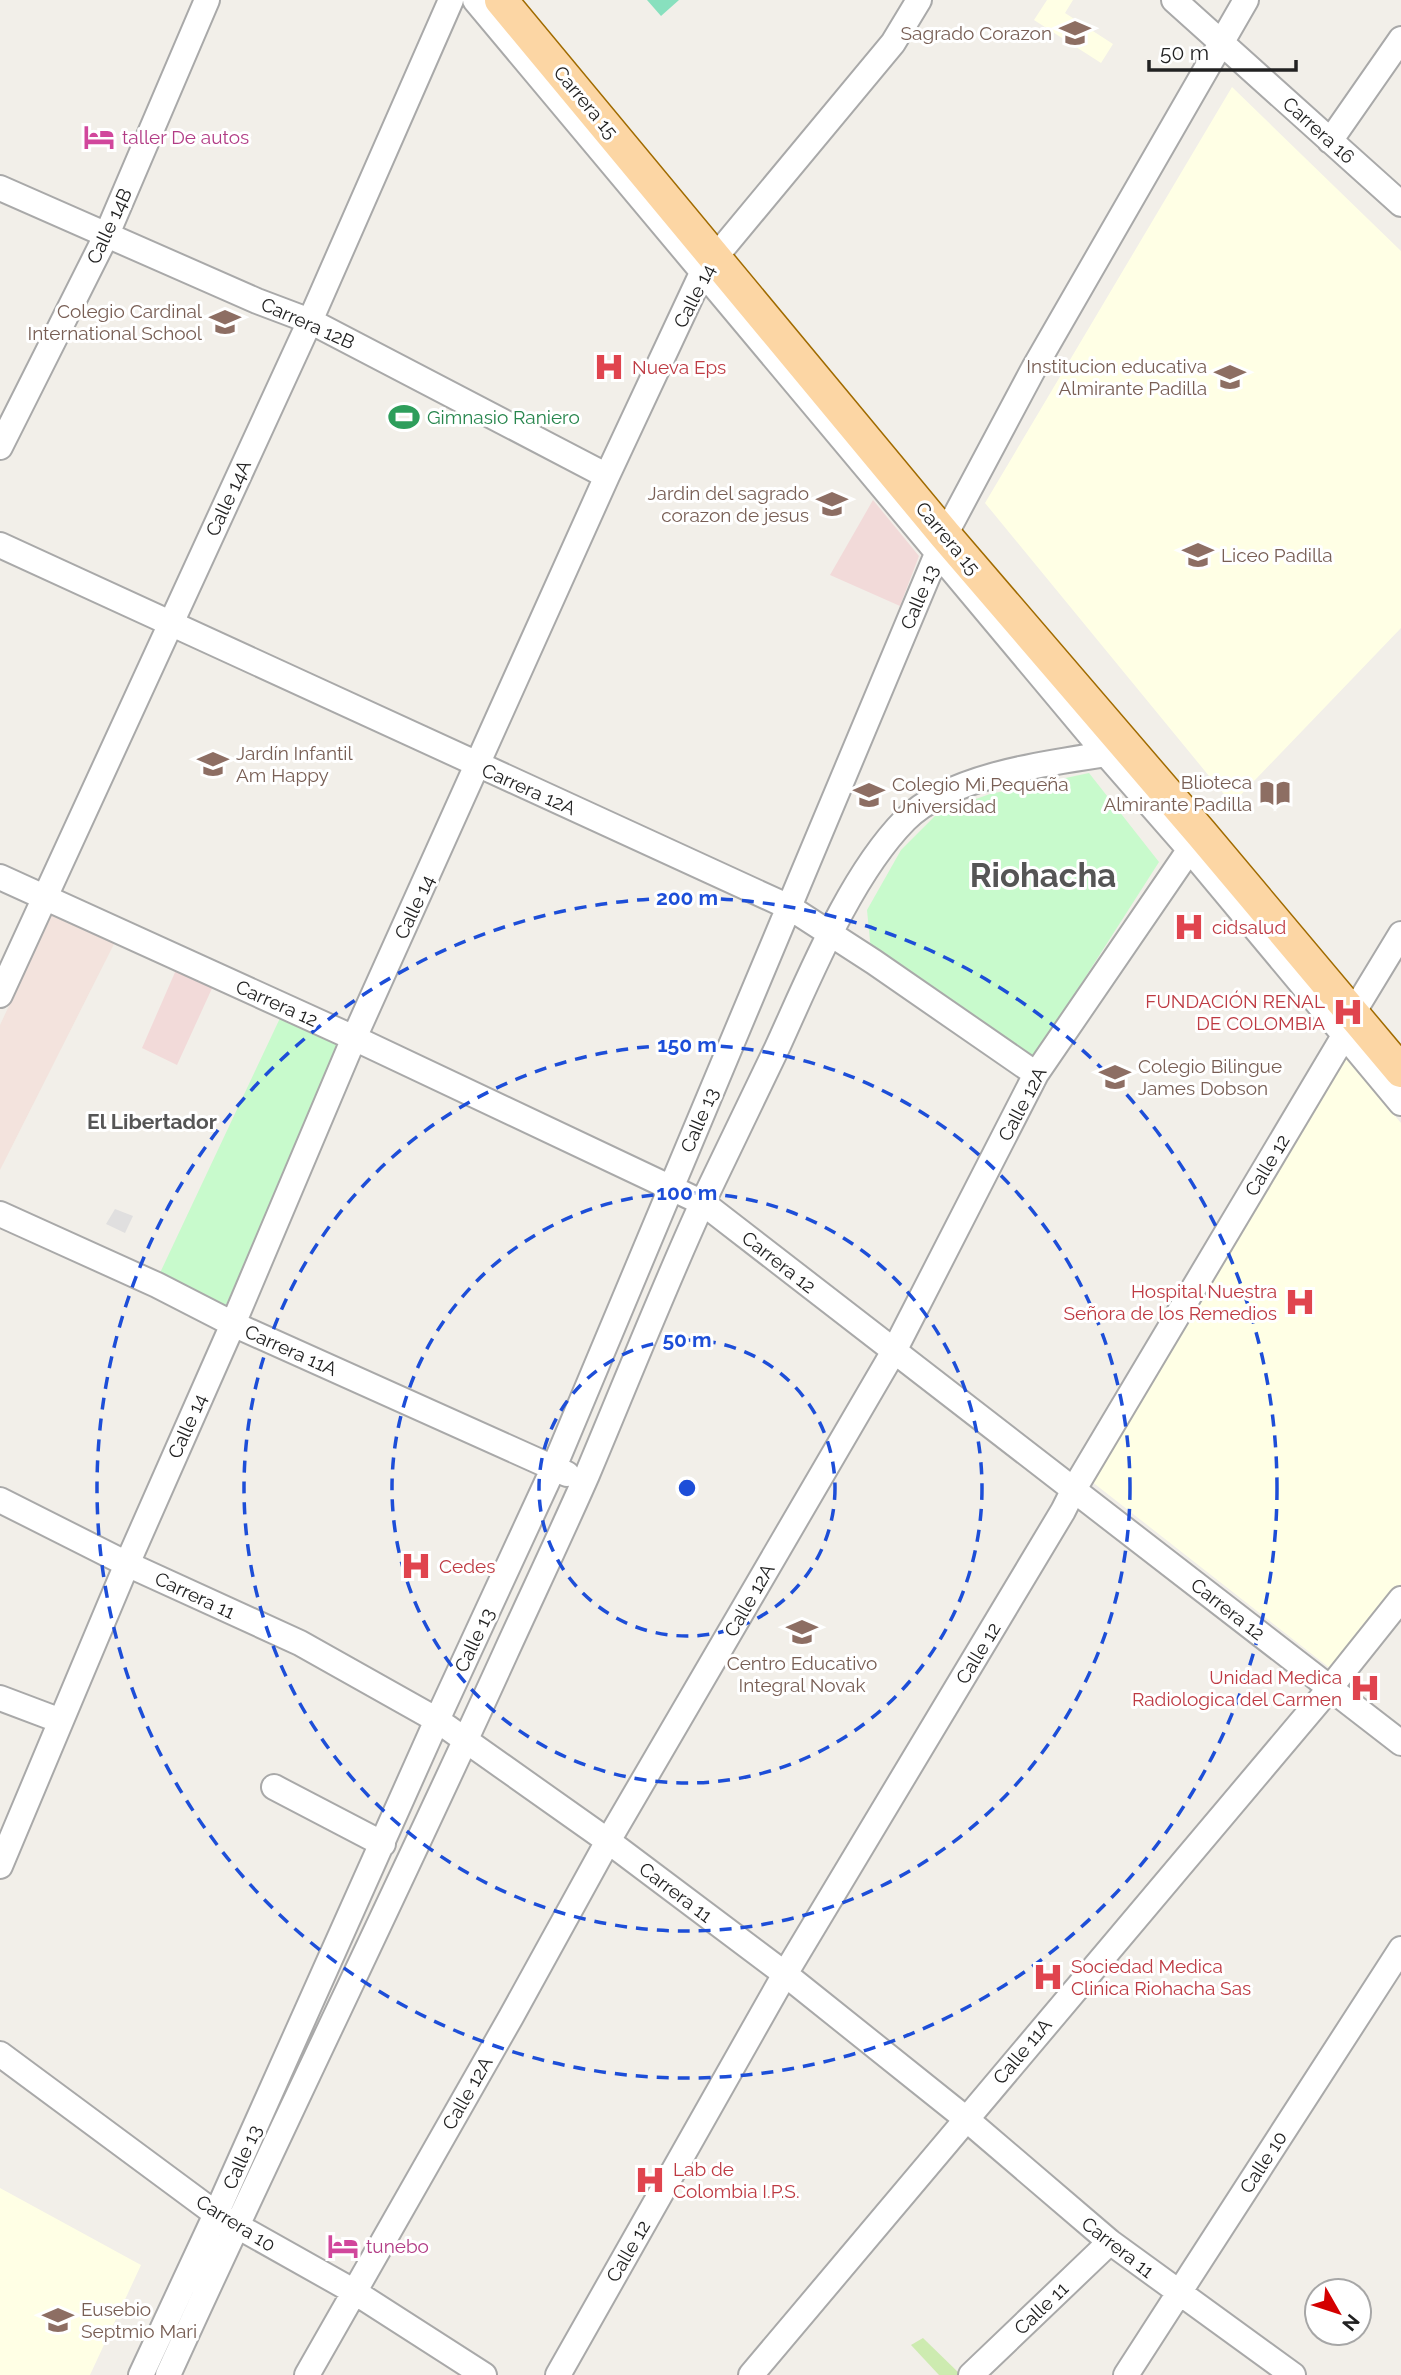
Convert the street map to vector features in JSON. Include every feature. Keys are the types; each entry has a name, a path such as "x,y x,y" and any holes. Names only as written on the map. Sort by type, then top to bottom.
{"main road":[{"name":"Carrera 15","path":"500,0 708,264 941,544 1348,1024 1401,1071"}],"street":[{"name":"Calle 14B","path":"0,447 107,234 207,0"},
{"name":"Calle 14A","path":"0,995 310,321 452,0"},
{"name":"Carrera 15","path":"475,0 708,264"},
{"name":"Calle 14","path":"0,1866 354,1038 607,476 708,264 893,43 919,0"},
{"name":"Carrera 16","path":"1174,0 1401,204"},
{"name":"Calle 13","path":"168,2375 226,2220 383,1844 437,1720 554,1468 941,544 1034,368 1246,0"},
{"path":"1330,141 1401,39"},
{"name":"Carrera 12B","path":"0,188 257,301 310,321 607,476"},
{"name":"Carrera 15","path":"941,544 1106,754 1195,842"},
{"name":"Carrera 12A","path":"0,545 789,907 1036,1074"},
{"name":"Calle 13","path":"141,2375 226,2220 466,1740 584,1481 703,1203 829,935 862,879 890,836 910,815 940,794 973,782 1048,763 1106,754"},
{"name":"Calle 12A","path":"307,2375 608,1841 894,1351 1036,1074 1195,842"},
{"name":"Carrera 12","path":"0,877 354,1038 703,1203 1401,1743"},
{"name":"Calle 12","path":"558,2375 785,1974 1063,1511 1401,933"},
{"path":"1348,1024 1401,1103"},
{"name":"Carrera 11A","path":"0,1214 157,1285 233,1324 584,1481"},
{"name":"Carrera 11","path":"0,1500 127,1564 300,1643 437,1720 608,1841 785,1974 965,2118 1110,2242 1293,2375"},
{"name":"Calle 11A","path":"751,2375 1330,1688 1401,1599"},
{"path":"0,1698 61,1721"},
{"path":"274,1787 383,1844"},
{"name":"Calle 10","path":"1126,2375 1401,1949"},
{"name":"Carrera 10","path":"0,2054 226,2220 353,2291 484,2375"},
{"name":"Calle 11","path":"971,2375 1110,2242"}],"shaded area":[{"name":"Sagrado Corazon","path":"1047,0 1073,0 1065,13 1113,44 1101,63 1034,20"},
{"name":"Institucion educativa Almirante Padilla","path":"1232,87 1401,251 1401,628 1232,804 985,503"},
{"path":"873,500 919,556 900,606 830,575"},
{"path":"52,914 115,942 0,1170 0,1025"},
{"path":"176,970 214,984 177,1065 142,1048"},
{"name":"Hospital Nuestra Señora de los Remedios","path":"1345,1058 1401,1123 1401,1584 1331,1669 1091,1481"},
{"path":"115,1209 133,1216 125,1233 106,1224"},
{"name":"Eusebio Septmio Mari","path":"0,2188 141,2265 90,2375 0,2375"}],"green space":[{"path":"647,0 679,0 661,16"},
{"path":"1089,773 1159,862 1033,1059 871,951 867,910 901,850 939,812 990,794"},
{"path":"281,1016 343,1042 222,1314 159,1275"},
{"path":"923,2338 961,2375 939,2375 911,2345"}],"place":[{"name":"Sagrado Corazon","path":"1075,33"},
{"name":"taller De autos","path":"99,137"},
{"name":"Colegio Cardinal International School","path":"225,322"},
{"name":"Nueva Eps","path":"609,367"},
{"name":"Institucion educativa Almirante Padilla","path":"1230,377"},
{"name":"Gimnasio Raniero","path":"404,417"},
{"name":"Jardin del sagrado corazon de jesus","path":"832,504"},
{"name":"Liceo Padilla","path":"1198,555"},
{"name":"Jardín Infantil Am Happy","path":"213,764"},
{"name":"Blioteca Almirante Padilla","path":"1275,793"},
{"name":"Colegio Mi Pequeña Universidad","path":"869,795"},
{"name":"cidsalud","path":"1189,927"},
{"name":"FUNDACIÓN RENAL DE COLOMBIA","path":"1348,1012"},
{"name":"Colegio Bilingue James Dobson","path":"1115,1077"},
{"name":"Hospital Nuestra Señora de los Remedios","path":"1300,1302"},
{"name":"Cedes","path":"416,1566"},
{"name":"Centro Educativo Integral Novak","path":"802,1632"},
{"name":"Unidad Medica Radiologica del Carmen","path":"1365,1688"},
{"name":"Sociedad Medica Clinica Riohacha Sas","path":"1048,1977"},
{"name":"Lab de Colombia I.P.S.","path":"650,2180"},
{"name":"tunebo","path":"343,2246"},
{"name":"Eusebio Septmio Mari","path":"58,2320"}],"district":[{"name":"Riohacha","path":"1043,875"},
{"name":"El Libertador","path":"152,1121"}]}
